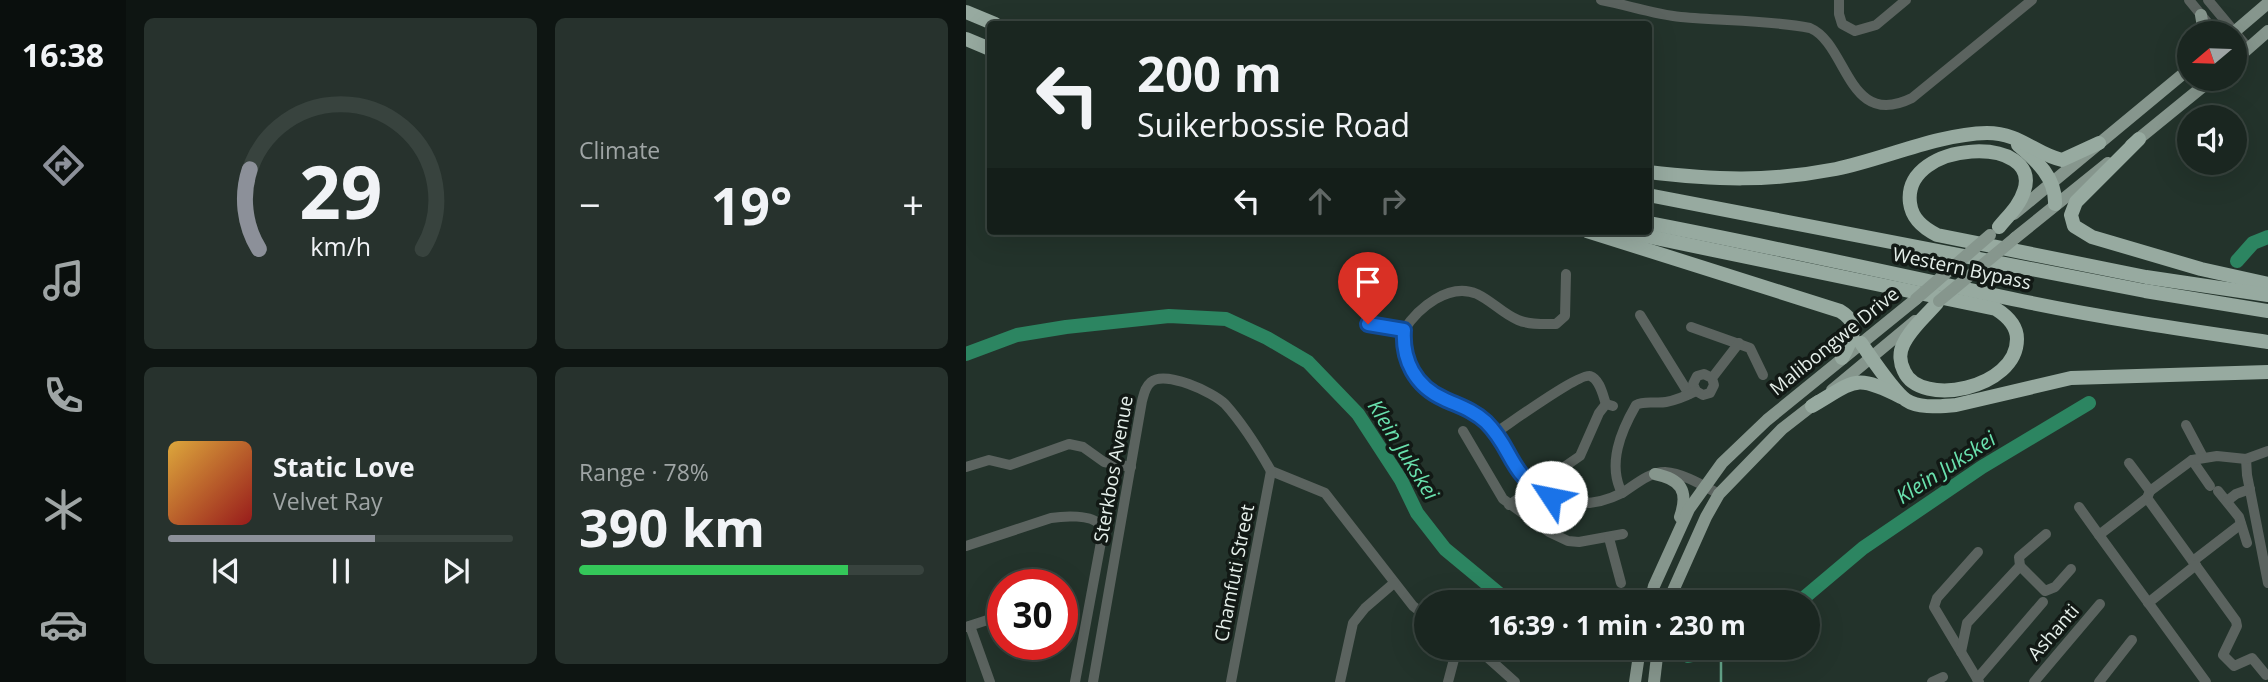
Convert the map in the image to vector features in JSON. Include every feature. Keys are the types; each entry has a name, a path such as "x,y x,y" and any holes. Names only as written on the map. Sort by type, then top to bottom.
{"highway":[{"path":"966,12 988,21"},
{"path":"966,39 987,49"},
{"path":"1652,173 1710,180 1747,180 1835,169 1960,137 1987,133 2022,140 2045,155 2062,160 2099,143"},
{"path":"2009,137 2052,182 2055,204"},
{"path":"2139,139 2076,202 2071,215 2074,226 2092,237 2201,269 2268,284"},
{"path":"1995,231 2021,199 2026,186 2022,169 2007,155 1984,150 1956,154 1924,168 1913,182 1910,197 1913,212 1923,228 1937,234 2146,277 2268,295"},
{"name":"Western Bypass","path":"1652,196 2145,291 2268,311"},
{"name":"Western Bypass","path":"1652,224 1849,263 2024,302 2268,342"},
{"path":"1600,235 1840,311 1849,316 1853,326 1853,334 1842,358"},
{"path":"1641,235 1996,309 2012,322 2017,334 2014,355 2009,366 1986,381 1958,389 1925,389 1913,383 1905,375 1901,363 1901,349 1938,302"},
{"path":"1861,343 1905,400"},
{"path":"1812,406 1861,381 1877,385 1905,400 1938,406 1956,405 2071,379 2268,372"}],"main road":[{"path":"2247,22 2268,3"},
{"path":"2201,15 2202,21"},
{"path":"2248,48 2268,31"},
{"name":"Malibongwe Drive","path":"1653,590 1675,537 1704,486 1722,463 1758,429 2177,78"},
{"name":"Malibongwe Drive","path":"1673,590 1719,494 1782,429 2055,204 2197,91"},
{"path":"1655,474 1677,482 1683,493 1682,512 1675,537"},
{"path":"1635,682 1638,660"},
{"path":"1654,682 1657,660"}],"street":[{"path":"1601,0 1681,17 1811,28 1826,40 1851,82 1863,95 1872,101 1892,105 1912,98 2032,0"},
{"path":"1839,0 1840,19 1847,29 1862,30 1876,24 1906,0"},
{"path":"2189,0 2206,21"},
{"path":"2208,0 2225,21"},
{"path":"1566,274 1565,316 1556,324 1522,322 1475,293 1463,290 1444,294 1431,303 1413,318 1404,330 1406,359 1420,383 1433,393 1475,413 1495,433 1516,469 1533,487 1551,497 1576,503 1591,503 1622,493 1655,474 1664,472 1719,494"},
{"path":"1640,315 1692,393"},
{"path":"1368,324 1404,330"},
{"path":"1691,327 1750,348 1763,375"},
{"path":"1622,493 1615,475 1617,449 1636,405 1642,402 1664,402 1692,393 1710,393 1714,385 1712,378 1739,343"},
{"path":"1495,433 1584,376 1597,381 1609,405 1599,413 1580,456 1509,505"},
{"name":"Sterkbos Avenue","path":"1093,682 1146,388 1152,381 1161,378 1206,391 1217,397 1236,417 1271,471"},
{"path":"2186,425 2203,457"},
{"path":"1463,431 1494,485 1509,505 1549,532 1568,541 1592,541 1623,534"},
{"path":"966,467 989,460 1010,465 1069,444 1083,447 1104,462 1131,467"},
{"path":"2099,535 2192,460 2217,456 2246,459 2268,451"},
{"path":"2246,459 2268,583"},
{"path":"2192,460 2227,501 2241,524 2247,543"},
{"path":"2129,463 2237,624 2223,656 2234,666 2252,658 2266,675"},
{"path":"1271,471 1325,494 1414,607"},
{"name":"Chamfuti Street","path":"1231,682 1271,471"},
{"path":"2227,501 2250,489"},
{"path":"2079,507 2206,682"},
{"path":"966,546 1062,516 1088,519 1100,525 1101,542 1075,682"},
{"path":"2148,603 2241,524"},
{"path":"2046,534 2019,557 2020,566 2045,591 2055,587 2071,569"},
{"path":"1609,538 1621,583"},
{"path":"1978,552 1937,598 1934,607 1978,680 2043,602"},
{"path":"1961,652 1967,622 2020,566"},
{"path":"1340,682 1353,623 1365,608 1394,583"},
{"name":"Ashanti","path":"2034,682 2100,604"},
{"path":"987,620 968,627 990,682"},
{"path":"2099,682 2132,640"},
{"path":"1448,682 1454,660"},
{"path":"1490,660 1515,682"},
{"path":"1932,682 1943,677"}],"waterway":[{"name":"Klein Jukskei","path":"2237,261 2253,243 2268,237"},
{"name":"Klein Jukskei","path":"966,354 1017,335 1066,327 1169,316 1226,319 1267,338 1308,362 1358,414 1401,480 1417,513 1445,549 1495,590"},
{"name":"Klein Jukskei","path":"1813,590 1863,548 1982,467 2089,403"},
{"path":"1721,660 1721,682"}],"route":[{"path":"1368,324 1404,330 1406,359 1420,383 1444,399 1475,413 1487,423 1525,481 1551,497"}]}
